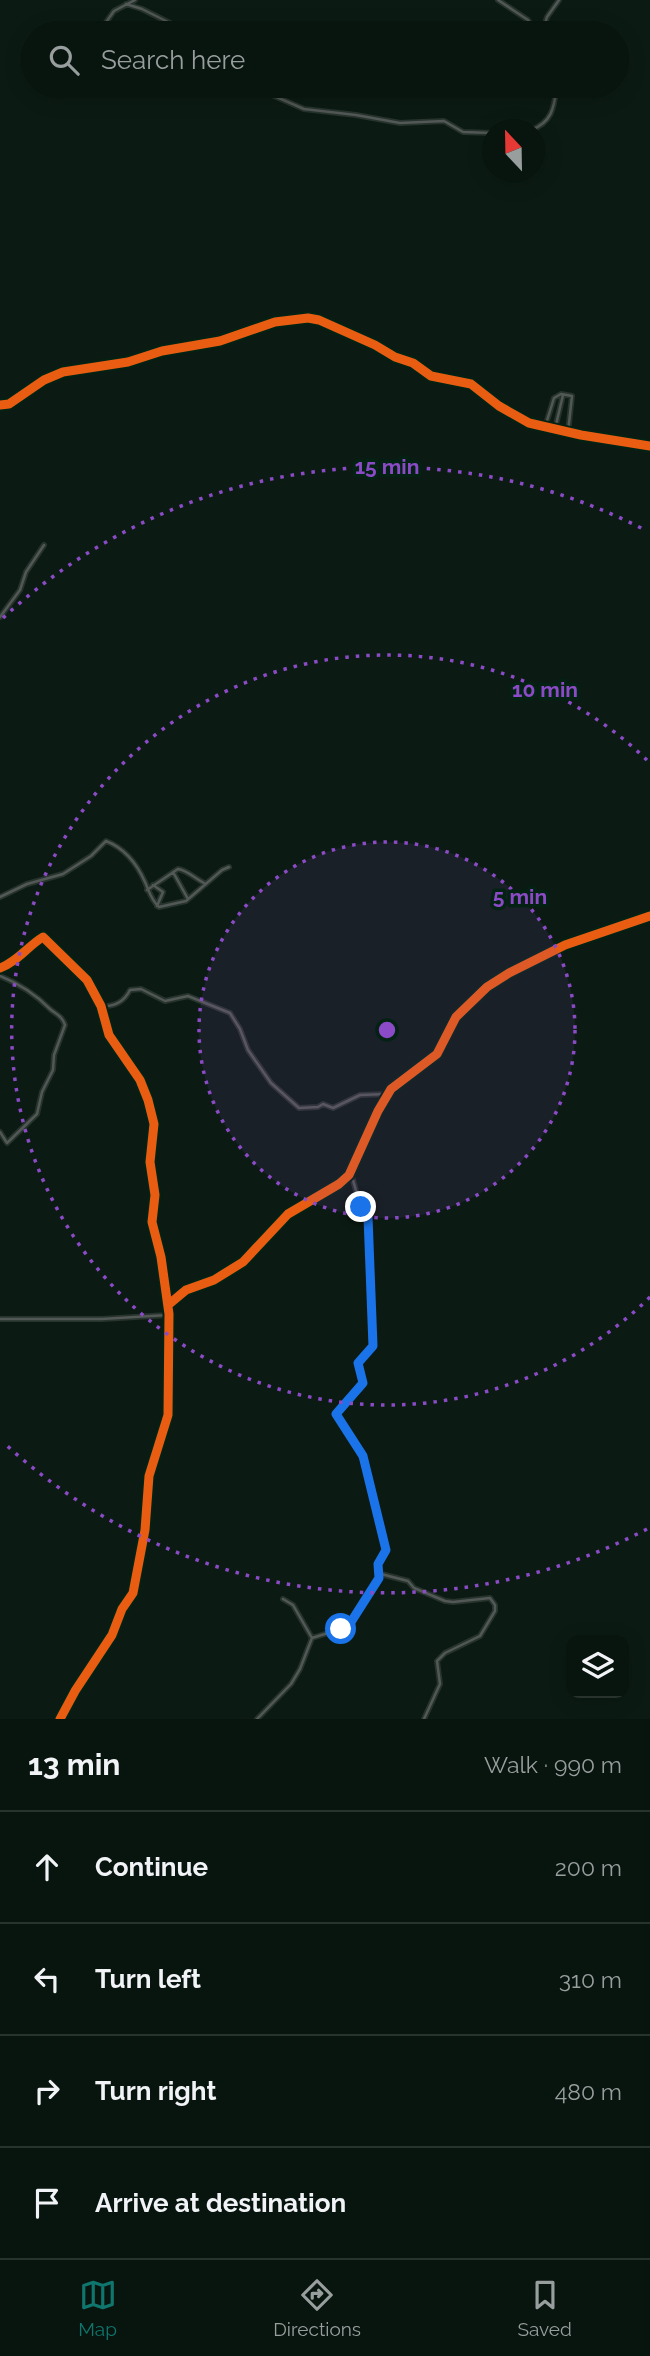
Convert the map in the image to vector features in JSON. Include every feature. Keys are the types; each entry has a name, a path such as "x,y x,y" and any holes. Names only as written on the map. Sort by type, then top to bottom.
{"street":[{"path":"107,21 114,11 135,0"},
{"path":"498,0 529,21"},
{"path":"546,21 559,0"},
{"path":"126,4 166,21"},
{"path":"279,98 304,109 356,114 400,123 444,121 463,132 482,133"},
{"path":"545,123 551,117 555,98"},
{"path":"0,405 9,404 44,380 63,372 128,362 162,351 224,340 275,322 303,317 319,320 355,335 395,357 413,363 431,376 471,384 529,423 650,446"},
{"path":"545,427 552,402 563,395 572,397 568,432"},
{"path":"555,429 563,395"},
{"path":"0,617 20,590 26,572 44,545"},
{"path":"0,897 27,884 63,873 91,856 106,841 126,852 158,906"},
{"path":"158,906 175,905 189,900 222,870 229,867"},
{"path":"147,890 178,869 185,870 194,879 206,884"},
{"path":"173,872 189,900"},
{"path":"153,885 163,892 158,906"},
{"path":"168,1305 186,1290 214,1280 243,1262 293,1209 339,1184 351,1172 378,1111 394,1086 405,1081 437,1054 456,1017 480,992 565,945 650,916"},
{"path":"0,968 20,957 26,949 44,937 65,961 85,977 101,1006 109,1035 142,1084 153,1118 150,1163 155,1194 152,1222 160,1250 169,1314 167,1415 149,1476 145,1530 133,1593 122,1609 112,1635 75,1690 60,1719"},
{"path":"0,976 30,990 52,1012 61,1016 65,1025 37,1114 6,1143 0,1132"},
{"path":"101,1006 120,1003 127,998 130,990 139,989 168,1002 188,996 228,1012 234,1017 248,1050 271,1083 299,1108 318,1107 323,1104 333,1108 360,1095 389,1093"},
{"path":"312,1638 338,1631 349,1624 379,1573 378,1564 386,1550 363,1456 336,1414 363,1383 358,1363 373,1346 368,1217 358,1200 351,1172"},
{"path":"0,1319 102,1319 161,1317 169,1314"},
{"path":"379,1573 408,1581 414,1588 444,1601 490,1598 495,1605 495,1611 480,1636 445,1653 437,1661 440,1684 424,1719"},
{"path":"283,1599 293,1605 312,1638"},
{"path":"257,1719 291,1684 312,1638"}],"cycle path":[{"path":"0,405 9,404 44,380 63,372 128,362 162,351 220,341 275,322 308,318 319,320 375,345 395,357 413,363 431,376 471,384 499,406 529,423 650,446"},
{"path":"168,1305 186,1290 214,1280 243,1262 288,1214 339,1184 349,1175 391,1089 437,1054 456,1017 487,987 565,945 650,916"},
{"path":"0,968 12,962 43,937 87,980 101,1006 109,1035 140,1080 154,1124 150,1162 155,1195 152,1222 161,1257 169,1314 168,1415 149,1476 145,1530 133,1593 122,1609 112,1635 60,1719"}],"route":[{"path":"341,1629 351,1622 354,1613 379,1578 378,1564 386,1550 363,1456 336,1414 363,1383 358,1363 373,1346 368,1217 365,1209 361,1207"}]}
